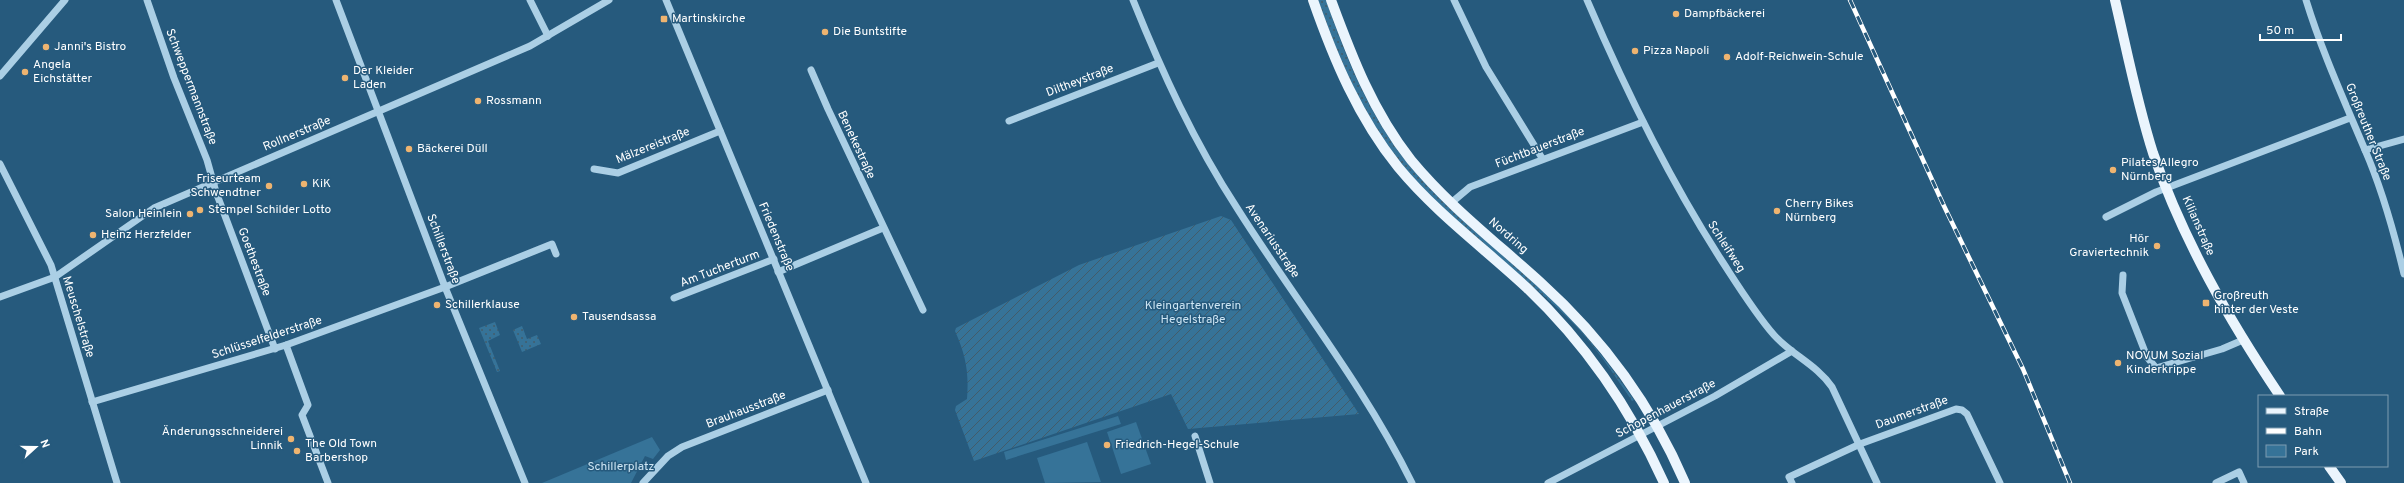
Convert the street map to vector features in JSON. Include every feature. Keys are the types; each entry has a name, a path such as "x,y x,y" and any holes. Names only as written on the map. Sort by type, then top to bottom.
{"main road":[{"path":"1313,0 1348,89 1380,143 1426,198 1526,287 1567,330 1604,377 1640,436 1664,483"},
{"name":"Nordring","path":"1331,0 1358,72 1385,122 1411,159 1451,203 1540,282 1580,320 1629,382 1658,427 1685,483"},
{"name":"Kilianstraße","path":"2115,0 2142,116 2167,189 2202,268 2243,340 2279,395"},
{"path":"2330,467 2341,483"}],"street":[{"path":"0,76 65,0"},
{"name":"Schweppermannstraße","path":"147,0 174,78 207,160 212,182"},
{"name":"Schillerstraße","path":"336,0 445,287 525,483"},
{"path":"530,0 548,36"},
{"name":"Rollnerstraße","path":"0,297 55,277 148,211 548,36 609,0"},
{"name":"Friedenstraße","path":"666,0 866,483"},
{"name":"Avenariusstraße","path":"1133,0 1158,63 1187,124 1212,169 1375,415 1412,483"},
{"path":"1454,0 1486,67 1542,158"},
{"name":"Schleifweg","path":"1587,0 1643,122 1694,218 1734,279 1775,335 1792,351 1813,365 1826,378 1860,444 1877,483"},
{"name":"Großreuther Straße","path":"2306,0 2350,118 2365,150 2388,213 2404,274"},
{"name":"Diltheystraße","path":"1009,121 1158,63"},
{"name":"Benekestraße","path":"812,70 883,228 922,310"},
{"path":"2106,217 2167,189 2350,118"},
{"name":"Füchtbauerstraße","path":"1451,203 1470,187 1542,158 1643,122"},
{"name":"Mälzereistraße","path":"594,169 618,173 720,131"},
{"path":"2365,150 2404,139"},
{"name":"Meuschelstraße","path":"0,164 55,277 117,483"},
{"name":"Goethestraße","path":"212,182 275,349"},
{"path":"778,272 883,228"},
{"name":"Schlüsselfelderstraße","path":"92,402 275,349 445,287 552,244 556,254"},
{"name":"Am Tucherturm","path":"674,298 774,259"},
{"path":"2123,275 2122,293 2147,357 2156,368 2195,358 2243,340"},
{"path":"286,345 308,405 302,415 328,483"},
{"name":"Schopenhauerstraße","path":"1548,483 1658,427 1792,351"},
{"name":"Brauhausstraße","path":"643,483 656,467 673,452 698,440 828,390"},
{"name":"Daumerstraße","path":"1860,444 1956,409 1962,410 1967,414 2000,483"},
{"path":"1195,436 1210,483"},
{"path":"1792,483 1789,477 1860,444"},
{"path":"2216,483 2239,472 2244,483"}],"green space":[{"path":"1318,0 1326,0 1350,65 1370,106 1394,145 1408,164 1439,198 1473,230 1526,275 1568,316 1603,357 1634,400 1632,401 1602,358 1567,317 1432,199 1393,154 1369,118 1359,99 1341,60"},
{"name":"Kleingartenverein Hegelstraße","path":"1221,216 1231,220 1359,414 1188,429 1171,394 974,461 955,410 956,406 967,399 968,389 966,364 962,348 955,331 956,328 1079,265"},
{"path":"495,322 500,335 488,341 500,371 497,372 479,328"},
{"path":"522,326 527,339 537,335 541,344 522,352 513,330"},
{"path":"1118,416 1121,424 1006,460 1004,452"},
{"path":"1136,422 1151,464 1121,474 1107,432"},
{"name":"Schillerplatz","path":"652,437 660,450 653,459 645,456 631,483 542,483"},
{"path":"1087,442 1101,482 1045,483 1037,458"}],"railway":[{"path":"1850,0 1944,206 2023,369 2070,483"}],"place":[{"name":"Dampfbäckerei","path":"1676,14"},
{"name":"Martinskirche","path":"664,19"},
{"name":"Die Buntstifte","path":"825,32"},
{"name":"Janni's Bistro","path":"46,47"},
{"name":"Pizza Napoli","path":"1635,51"},
{"name":"Adolf-Reichwein-Schule","path":"1727,57"},
{"name":"Angela Eichstätter","path":"25,72"},
{"name":"Der Kleider Laden","path":"345,78"},
{"name":"Rossmann","path":"478,101"},
{"name":"Bäckerei Düll","path":"409,149"},
{"name":"Pilates Allegro Nürnberg","path":"2113,170"},
{"name":"KiK","path":"304,184"},
{"name":"Friseurteam Schwendtner","path":"269,186"},
{"name":"Stempel Schilder Lotto","path":"200,210"},
{"name":"Cherry Bikes Nürnberg","path":"1777,211"},
{"name":"Salon Heinlein","path":"190,214"},
{"name":"Heinz Herzfelder","path":"93,235"},
{"name":"Hör Graviertechnik","path":"2157,246"},
{"name":"Großreuth hinter der Veste","path":"2206,303"},
{"name":"Schillerklause","path":"437,305"},
{"name":"Tausendsassa","path":"574,317"},
{"name":"NOVUM Sozial Kinderkrippe","path":"2118,363"},
{"name":"Änderungsschneiderei Linnik","path":"291,439"},
{"name":"Friedrich-Hegel-Schule","path":"1107,445"},
{"name":"The Old Town Barbershop","path":"297,451"}]}
